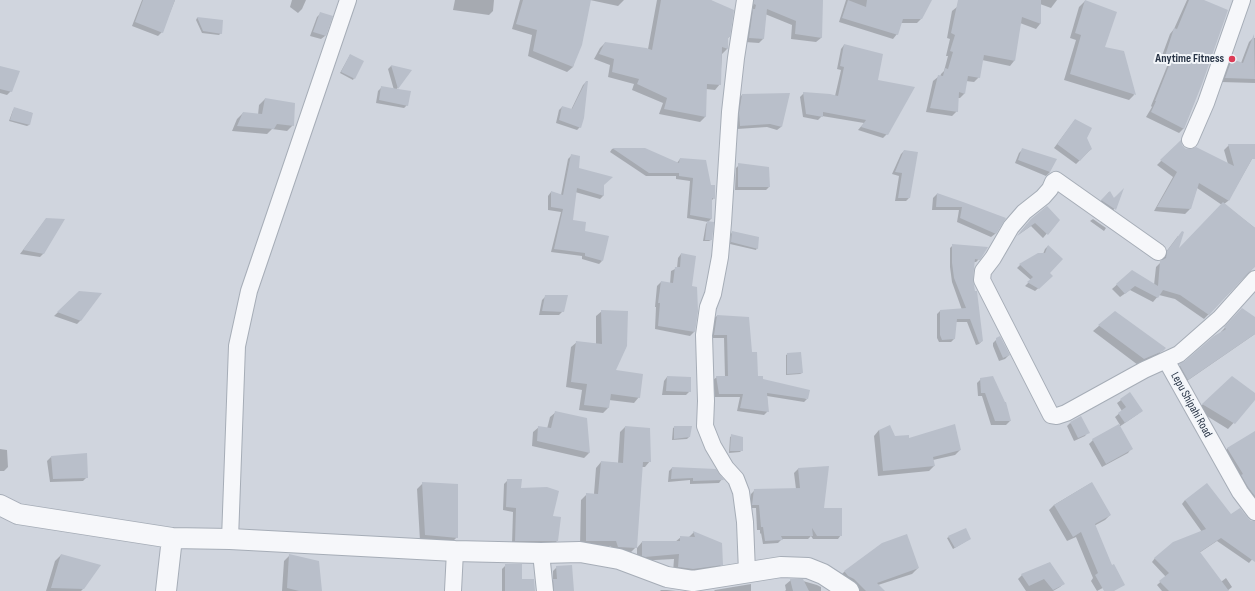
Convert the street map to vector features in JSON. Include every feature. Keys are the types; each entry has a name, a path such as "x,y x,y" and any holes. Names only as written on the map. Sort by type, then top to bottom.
{"street":[{"path":"230,539 237,346 249,291 348,0"},
{"path":"745,0 736,58 730,112 720,257 713,294 708,306 704,335 706,426 713,446 726,468 736,479 741,492 745,522 747,572"},
{"path":"1190,140 1206,103 1242,0"},
{"path":"1158,252 1056,180 1043,197 1024,212 1011,227 993,258 983,271 982,280 1051,415 1057,416 1066,413 1144,370 1166,360"},
{"name":"Lepu Shipahi Road","path":"1255,279 1220,318 1179,354 1166,360 1240,492 1255,512"},
{"path":"0,505 18,514 172,538 230,539 455,551 541,553 580,552 619,559 667,578 693,581 781,567 808,568 823,574 849,591"},
{"path":"166,591 172,538"},
{"path":"453,591 455,551"},
{"path":"541,553 545,591"}],"shaded area":[{"path":"0,0 1255,0 1255,591 0,591"}],"building":[{"path":"143,0 175,0 163,33 135,22"},
{"path":"523,0 591,0 582,45 573,67 533,51 537,30 516,24"},
{"path":"661,0 711,0 734,10 730,37 728,37 728,49 722,47 721,85 707,84 706,117 664,109 667,98 637,84 639,79 612,72 614,59 599,54 605,42 652,50"},
{"path":"754,0 823,0 822,38 795,34 796,21 767,9 764,39 749,38 753,9 755,9 756,5 754,4"},
{"path":"848,0 866,7 867,0 932,0 922,19 903,19 898,35 842,18"},
{"path":"958,0 1041,0 1041,24 1022,17 1015,61 984,55 980,78 968,76 965,94 959,92 958,112 930,108 938,75 943,76 945,68 948,69 953,52 950,51 955,35 951,33"},
{"path":"1085,0 1117,12 1105,47 1124,51 1136,95 1070,74 1081,35 1075,33"},
{"path":"1189,0 1204,0 1228,10 1202,84 1184,129 1151,112 1172,58 1165,56 1174,28 1177,29"},
{"path":"320,12 333,16 326,36 313,32"},
{"path":"197,17 223,20 222,34 203,31"},
{"path":"1254,34 1255,79 1225,78 1232,59 1243,63"},
{"path":"844,44 883,54 878,80 915,87 888,135 861,127 866,120 823,112 823,117 806,114 803,92 838,96 844,67 840,66"},
{"path":"350,54 364,61 355,79 341,72"},
{"path":"391,65 412,70 398,89"},
{"path":"0,66 20,71 12,92 0,89"},
{"path":"586,81 588,81 584,118 581,128 559,120 562,106 572,109"},
{"path":"381,86 411,91 408,106 379,100"},
{"path":"790,93 782,127 770,124 740,126 739,113 742,94"},
{"path":"265,98 295,103 294,126 277,124 274,129 237,126 243,112 262,114"},
{"path":"14,107 33,113 30,125 10,120"},
{"path":"1075,119 1092,128 1087,138 1092,149 1080,161 1057,144"},
{"path":"1181,140 1182,145 1186,149 1196,147 1234,166 1228,144 1255,144 1255,159 1252,159 1229,201 1199,183 1191,209 1157,207 1177,172 1160,160"},
{"path":"612,148 645,148 679,163 680,158 706,160 711,185 715,185 715,199 712,198 712,219 690,215 693,178 679,176 679,173 649,173"},
{"path":"1022,148 1057,159 1050,172 1018,160"},
{"path":"904,150 918,152 910,198 898,198 902,173 895,172"},
{"path":"571,154 580,156 579,168 613,177 604,185 604,196 577,188 573,220 586,222 585,231 609,236 603,261 585,256 585,253 554,249 563,209 551,207 551,191 563,195"},
{"path":"738,163 769,167 770,187 738,187"},
{"path":"1124,188 1116,210 1101,200 1110,191 1114,198"},
{"path":"937,193 1006,218 996,234 960,218 962,207 936,207"},
{"path":"1223,202 1255,228 1255,267 1209,315 1180,295 1163,290 1158,298 1135,286 1125,294 1116,284 1132,270 1158,286 1160,261 1166,258 1167,251 1182,231 1184,232 1179,248"},
{"path":"1047,206 1060,220 1048,235 1035,223 1017,236 1031,219"},
{"path":"46,218 65,219 44,254 23,250"},
{"path":"707,221 714,222 712,240 705,240"},
{"path":"732,231 759,237 758,249 731,242"},
{"path":"952,244 988,247 980,260 975,259 973,279 975,291 977,291 983,341 979,343 970,319 957,319 955,339 942,340 940,335 940,310 966,308 954,278"},
{"path":"1048,245 1063,259 1050,273 1053,276 1039,289 1027,282 1033,277 1019,264 1038,253 1045,253"},
{"path":"681,253 696,256 692,286 697,287 698,311 695,332 658,326 660,303 658,303 661,281 673,283 675,267 680,267"},
{"path":"79,291 102,293 81,321 57,312"},
{"path":"545,295 568,295 564,312 542,311"},
{"path":"1242,308 1255,317 1255,334 1188,380 1179,364 1185,361 1214,336 1226,329 1224,327"},
{"path":"601,310 628,311 627,346 616,370 643,374 640,398 611,394 609,408 584,405 587,384 571,382 576,341 602,344"},
{"path":"1115,311 1166,348 1163,351 1144,359 1098,325"},
{"path":"717,315 749,317 752,352 757,352 758,376 763,376 763,379 810,390 808,399 767,393 769,412 740,408 743,394 719,394 716,376 728,376 727,335 714,335"},
{"path":"1000,336 1010,355 1003,358 996,342 996,338"},
{"path":"801,352 803,373 787,374 787,353"},
{"path":"667,376 691,377 691,392 666,391"},
{"path":"993,376 1006,402 1011,421 995,421 985,393 981,393 980,378"},
{"path":"1232,376 1255,393 1255,400 1235,424 1202,404"},
{"path":"1130,392 1143,411 1125,423 1118,413 1126,407 1120,399"},
{"path":"555,411 587,418 590,453 537,441 538,426 551,428"},
{"path":"1081,416 1090,433 1078,438 1070,422"},
{"path":"955,424 961,450 933,457 935,466 883,471 879,430 890,425 895,436 909,435 909,438"},
{"path":"1119,424 1133,449 1106,464 1092,439"},
{"path":"625,426 650,428 651,462 643,462 637,548 618,547 616,541 586,541 586,493 598,494 601,461 623,463"},
{"path":"674,426 692,426 690,437 674,439"},
{"path":"1255,431 1255,496 1241,475 1243,474 1227,448"},
{"path":"731,434 743,437 743,451 730,451"},
{"path":"87,453 88,478 53,479 51,456"},
{"path":"829,466 824,508 842,508 842,536 817,536 812,528 813,536 781,536 783,540 765,541 763,527 761,527 759,505 752,505 754,489 800,488 798,468"},
{"path":"672,467 716,469 724,480 693,481 693,478 671,479"},
{"path":"507,479 522,479 521,488 547,487 559,491 553,516 561,517 558,541 515,541 516,508 506,507"},
{"path":"422,482 458,484 458,538 425,535"},
{"path":"1092,482 1111,515 1095,524 1112,565 1114,564 1125,585 1114,591 1104,591 1095,575 1098,573 1081,532 1073,537 1054,505"},
{"path":"1207,483 1231,514 1240,508 1251,521 1255,521 1255,562 1221,538 1200,552 1229,591 1169,591 1159,581 1169,573 1154,558 1173,542 1206,529 1185,500"},
{"path":"966,528 971,539 955,548 948,536"},
{"path":"693,531 722,543 723,565 693,569 678,567 679,554 642,556 642,541 680,541 680,536 695,537"},
{"path":"907,534 919,568 877,583 885,591 866,591 844,571 882,543"},
{"path":"61,554 101,565 84,589 51,588"},
{"path":"289,554 319,561 322,591 299,591 287,588"},
{"path":"1050,562 1065,584 1053,590 1044,579 1029,586 1021,574"},
{"path":"505,564 522,564 522,579 534,579 535,591 505,591"},
{"path":"572,565 574,591 554,591 553,579 557,579 556,566"},
{"path":"790,579 803,579 809,591 793,591"}],"place":[{"name":"Anytime Fitness","path":"1232,59"}]}
